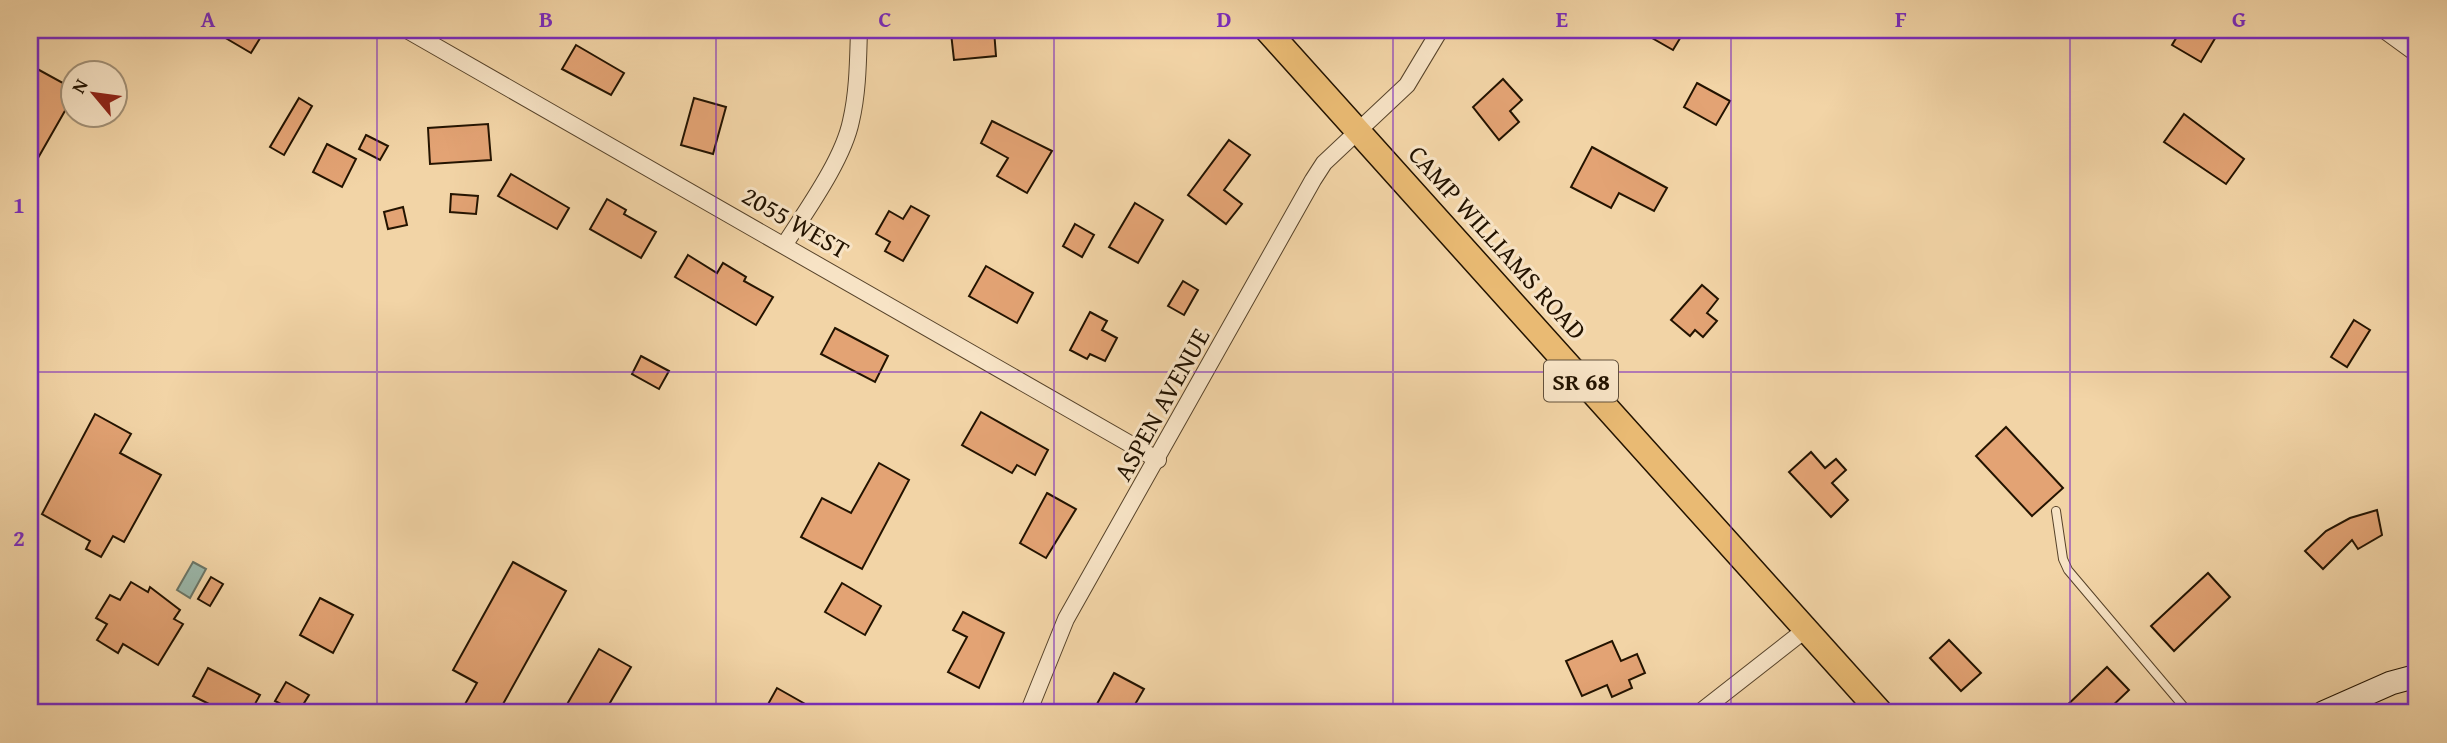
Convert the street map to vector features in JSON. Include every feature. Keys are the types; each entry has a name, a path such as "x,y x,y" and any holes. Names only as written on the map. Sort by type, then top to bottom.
{"main road":[{"name":"CAMP WILLIAMS ROAD","path":"1267,30 1881,713"}],"street":[{"name":"2055 WEST","path":"407,30 785,244 1158,460"},
{"path":"785,244 823,184 851,124 858,74 859,30"},
{"name":"ASPEN AVENUE","path":"1028,713 1066,619 1158,460 1313,180 1324,163 1407,85 1440,30"},
{"path":"2385,30 2417,54"},
{"path":"1699,713 1805,631"},
{"path":"2323,713 2391,682 2417,676"}],"lane":[{"path":"2056,511 2068,570 2189,713"}],"shaded area":[{"path":"193,562 206,569 190,598 177,590"}],"building":[{"path":"212,30 265,30 251,53"},
{"path":"994,30 996,56 954,60 951,33"},
{"path":"1638,30 1685,30 1673,50"},
{"path":"2181,30 2220,30 2201,62 2172,45"},
{"path":"576,45 624,73 611,95 562,69"},
{"path":"30,65 60,81 60,120 30,172"},
{"path":"1503,79 1522,100 1510,111 1519,122 1499,140 1473,107"},
{"path":"1697,83 1730,101 1716,125 1684,107"},
{"path":"299,98 312,106 284,155 270,147"},
{"path":"694,98 726,107 713,154 681,145"},
{"path":"2184,114 2244,159 2226,184 2164,142"},
{"path":"992,121 1052,151 1027,193 997,176 1008,158 981,143"},
{"path":"488,124 491,160 430,164 428,128"},
{"path":"366,135 388,146 380,160 359,149"},
{"path":"1229,140 1250,155 1224,190 1242,204 1226,224 1188,195"},
{"path":"327,144 356,159 342,187 313,172"},
{"path":"1592,147 1667,188 1654,211 1619,193 1611,208 1571,187"},
{"path":"511,174 569,208 557,229 498,196"},
{"path":"451,194 478,196 476,214 450,212"},
{"path":"607,199 626,210 624,214 656,232 641,258 590,229"},
{"path":"1135,203 1163,220 1138,263 1109,247"},
{"path":"911,206 929,216 903,261 885,251 890,242 876,234 889,211 903,219"},
{"path":"403,207 407,225 388,229 384,212"},
{"path":"1075,224 1094,235 1082,257 1063,246"},
{"path":"688,255 717,273 723,263 746,277 744,281 773,297 756,325 675,277"},
{"path":"986,266 1033,293 1017,323 969,296"},
{"path":"1183,281 1198,290 1184,315 1168,306"},
{"path":"1702,285 1718,299 1707,313 1717,321 1703,337 1695,330 1690,336 1671,320"},
{"path":"1090,312 1107,321 1102,330 1117,338 1105,361 1090,354 1087,359 1070,350"},
{"path":"2354,320 2370,330 2347,367 2331,357"},
{"path":"835,328 888,356 875,382 821,354"},
{"path":"641,356 669,371 659,389 632,374"},
{"path":"981,412 1048,450 1035,475 1017,465 1012,473 962,445"},
{"path":"95,414 131,434 120,453 161,475 124,542 113,536 101,557 86,549 90,541 42,514"},
{"path":"2006,427 2063,488 2032,516 1976,456"},
{"path":"1811,452 1825,468 1836,459 1846,470 1832,483 1848,500 1831,517 1789,472"},
{"path":"879,463 909,480 862,569 801,537 822,498 851,513"},
{"path":"1047,493 1076,509 1046,558 1020,543"},
{"path":"2377,510 2382,535 2358,549 2352,540 2323,569 2305,551 2326,531 2350,518"},
{"path":"513,562 566,591 498,713 460,713 477,683 453,670"},
{"path":"2208,573 2230,597 2174,651 2151,626"},
{"path":"211,577 223,584 210,606 198,599"},
{"path":"131,582 148,592 150,587 180,610 174,619 183,624 158,665 123,644 118,653 97,640 107,624 96,618 110,595 120,600"},
{"path":"842,583 881,606 865,635 825,612"},
{"path":"320,598 353,615 333,653 300,635"},
{"path":"963,612 1004,633 979,688 948,672 967,637 953,630"},
{"path":"1949,640 1981,673 1961,691 1930,658"},
{"path":"1612,641 1621,661 1637,654 1645,673 1629,680 1632,688 1612,697 1607,685 1582,696 1566,661"},
{"path":"599,649 631,667 604,713 562,713"},
{"path":"2107,667 2129,690 2105,713 2059,713"},
{"path":"208,668 260,695 250,713 227,713 193,696"},
{"path":"1114,673 1144,689 1130,713 1092,713"},
{"path":"286,682 309,695 298,713 275,701"},
{"path":"777,688 821,713 780,713 767,706"}]}
